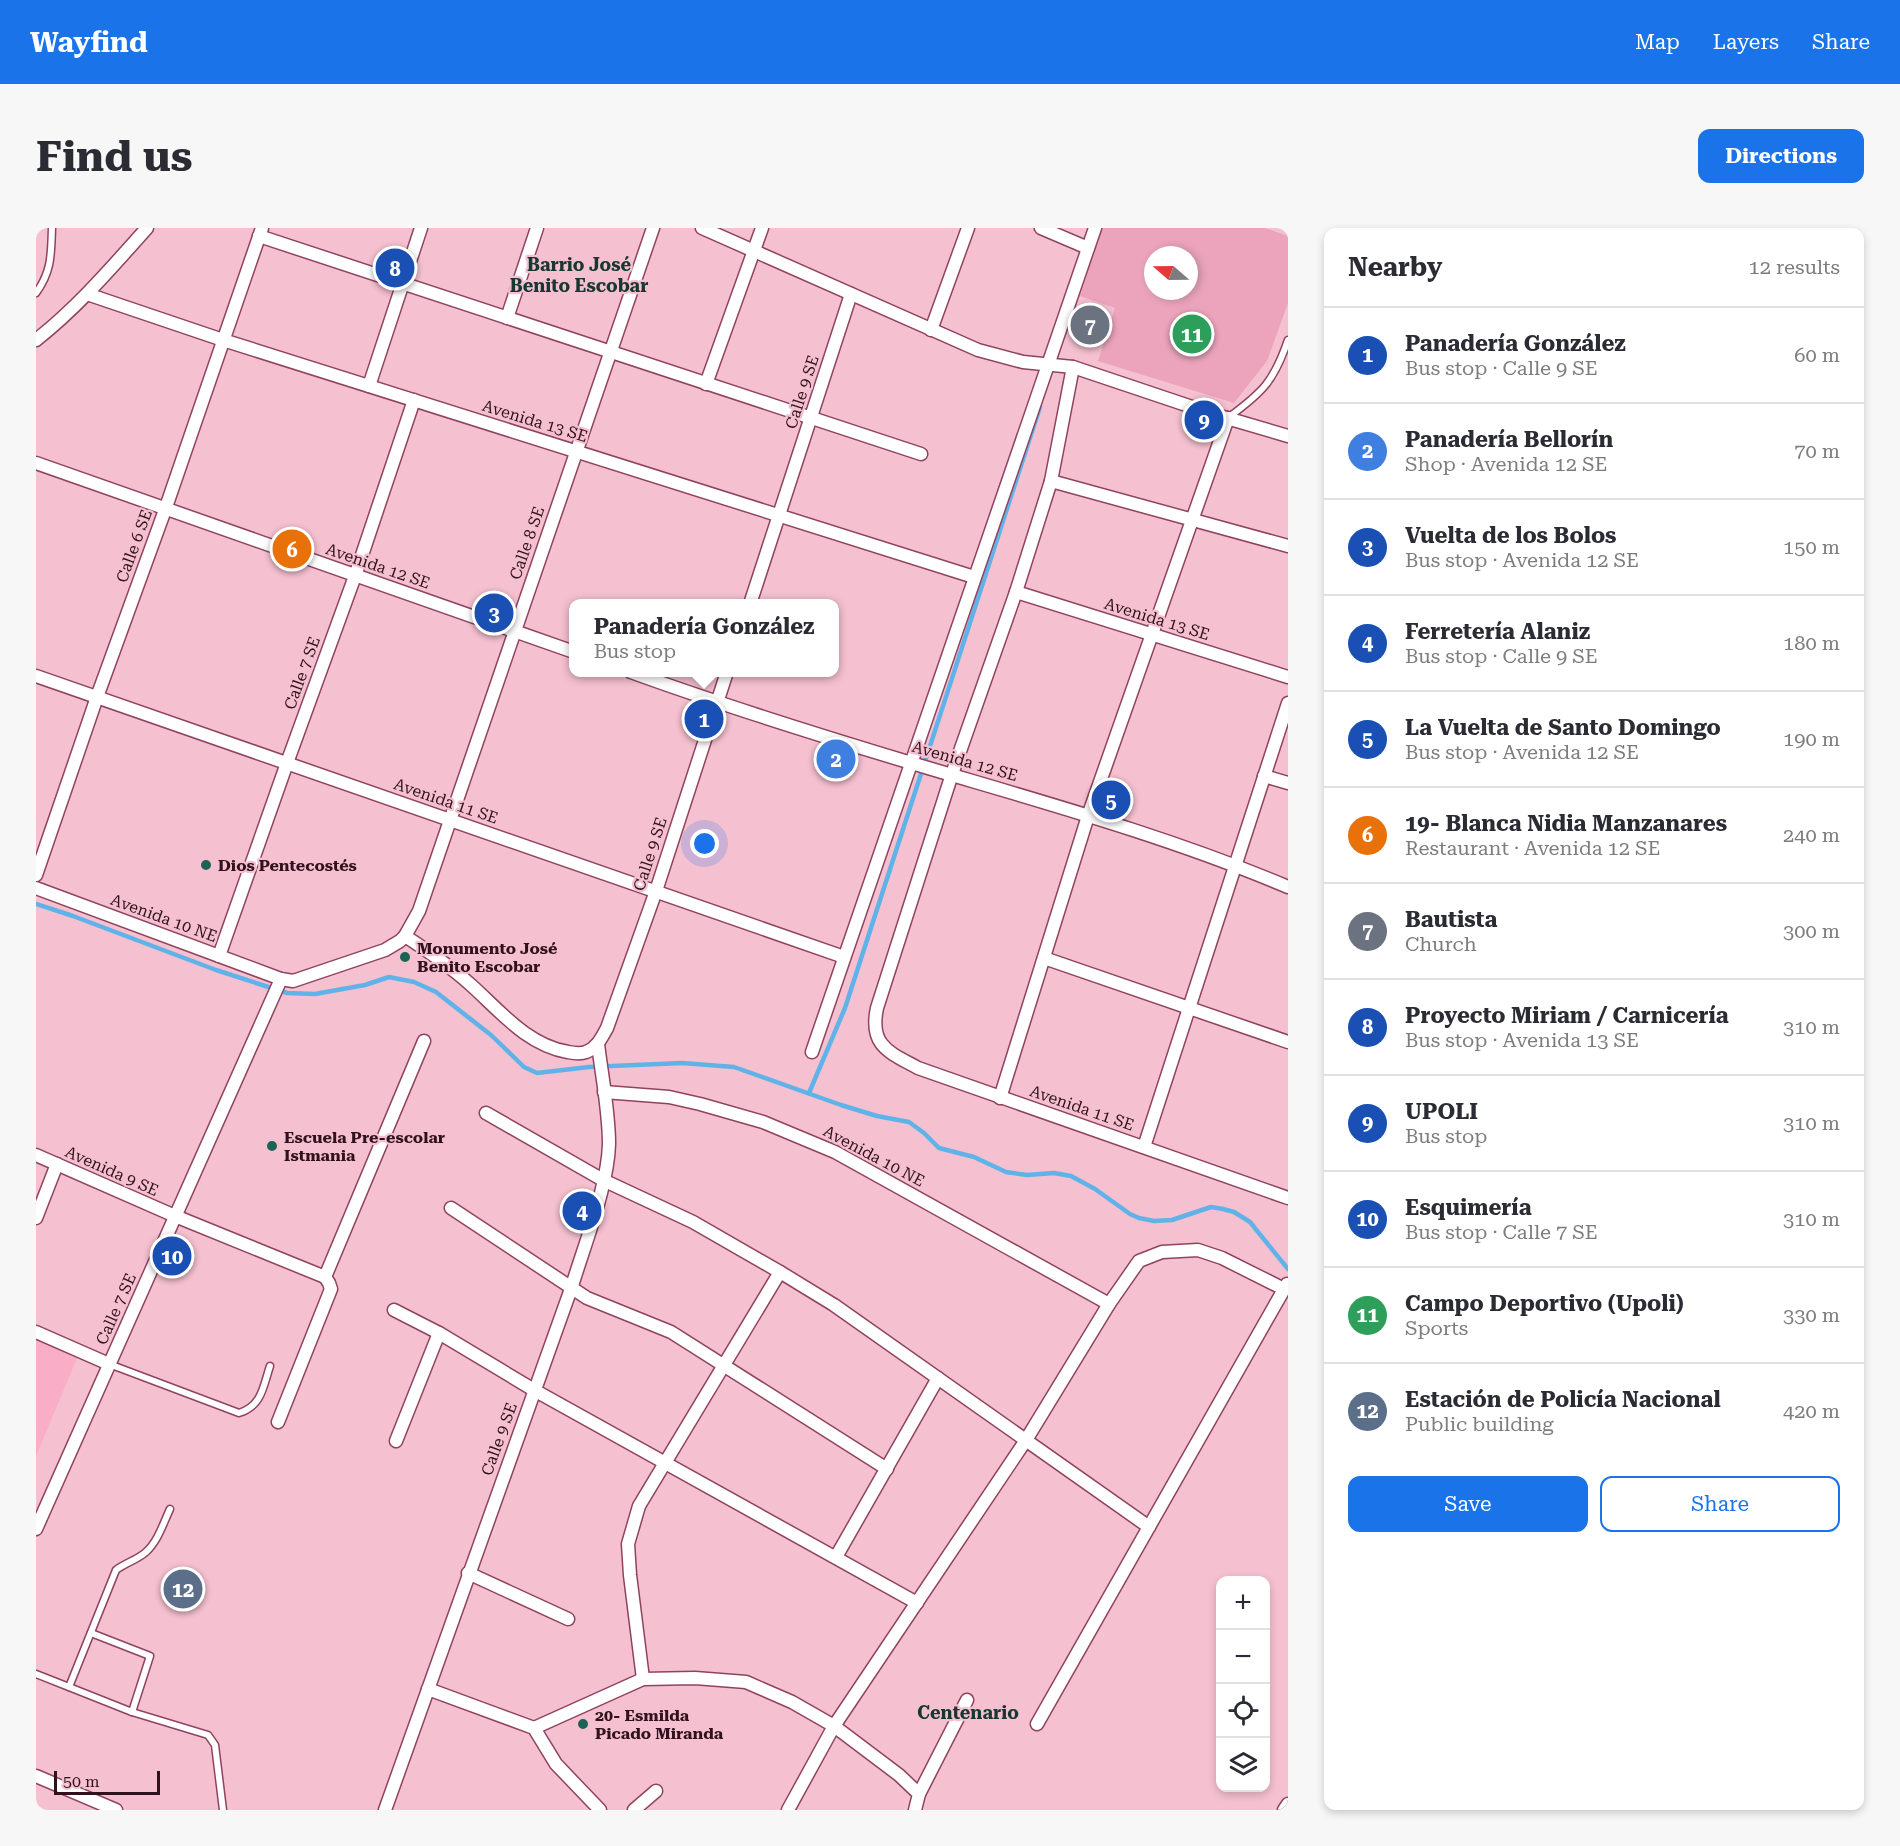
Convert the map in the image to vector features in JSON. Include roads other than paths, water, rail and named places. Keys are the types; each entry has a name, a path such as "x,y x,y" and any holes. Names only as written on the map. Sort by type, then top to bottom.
{"street":[{"path":"36,340 63,319 147,228"},
{"path":"369,386 421,228"},
{"path":"507,318 537,228"},
{"name":"Calle 8 SE","path":"405,936 418,911 450,820 653,228"},
{"path":"702,228 978,350 1023,362 1073,367 1288,436"},
{"path":"706,384 762,228"},
{"path":"931,330 968,228"},
{"path":"1041,228 1088,248"},
{"path":"812,1052 914,764 974,577 1095,228"},
{"path":"261,232 402,284 921,454"},
{"name":"Calle 6 SE","path":"36,875 261,232"},
{"name":"Avenida 13 SE","path":"87,294 222,340 974,577"},
{"name":"Calle 9 SE","path":"751,599 851,294"},
{"path":"952,774 1016,592 1051,481 1073,367"},
{"name":"Calle 7 SE","path":"219,956 355,576 414,400"},
{"path":"1000,1098 1088,816 1228,418"},
{"name":"Avenida 12 SE","path":"36,463 569,651"},
{"path":"1051,481 1288,546"},
{"name":"Avenida 13 SE","path":"1016,592 1288,677"},
{"name":"Avenida 11 SE","path":"36,676 844,957"},
{"name":"Avenida 12 SE","path":"645,677 717,703 1088,816 1235,864 1288,887"},
{"name":"Calle 9 SE","path":"385,1810 572,1286 603,1180 609,1147 599,1049 656,891 726,677"},
{"path":"1144,1146 1288,702"},
{"name":"Avenida 11 SE","path":"952,774 878,1008 874,1023 879,1043 891,1053 918,1068 1288,1198"},
{"path":"1264,776 1288,783"},
{"name":"Avenida 10 NE","path":"36,888 219,956 279,983"},
{"path":"279,983 342,966 385,950 400,942 405,936 433,954 471,985 504,1017 537,1042 555,1050 572,1052 599,1049"},
{"path":"1044,958 1288,1042"},
{"name":"Calle 7 SE","path":"36,1529 279,983"},
{"path":"278,1422 331,1289 325,1277 424,1041"},
{"name":"Avenida 10 NE","path":"604,1092 669,1096 700,1104 763,1122 835,1152 1108,1304"},
{"path":"486,1113 603,1180 693,1222 834,1305 1149,1527"},
{"name":"Avenida 9 SE","path":"36,1155 175,1216 325,1277"},
{"path":"36,1218 57,1164"},
{"path":"451,1208 587,1298 671,1332 886,1469"},
{"path":"788,1810 834,1726 1026,1440 1108,1304 1139,1261 1162,1252 1198,1250 1286,1286 1037,1724"},
{"path":"643,1679 628,1544 639,1506 780,1272"},
{"path":"394,1310 439,1333 534,1390 836,1557 916,1604"},
{"path":"36,1332 110,1364"},
{"path":"396,1441 439,1333"},
{"path":"836,1557 938,1378"},
{"path":"468,1573 568,1619"},
{"path":"534,1728 643,1679 695,1678 746,1682 792,1702 834,1726 899,1775 919,1794"},
{"path":"428,1689 534,1728 556,1764 600,1810"},
{"path":"915,1810 919,1794 967,1700"},
{"path":"36,1776 116,1810"},
{"path":"634,1810 656,1791"},
{"path":"1284,1810 1288,1804"}],"lane":[{"path":"36,293 48,275 52,228"},
{"path":"1228,418 1253,399 1271,380 1280,365 1288,340"},
{"path":"110,1364 239,1413 250,1410 258,1401 270,1366"},
{"path":"69,1687 116,1570 144,1554 156,1540 170,1509"},
{"path":"91,1634 150,1656 132,1712"},
{"path":"36,1674 132,1712 208,1735 215,1744 224,1810"}],"waterway":[{"path":"809,1093 845,1008 1040,407"},
{"path":"36,904 216,970 287,993 315,994 365,985 389,977 414,982 436,992 491,1035 524,1067 537,1073 589,1067 682,1063 734,1067 841,1105 877,1116 909,1122 939,1148 974,1157 1006,1172 1027,1175 1054,1173 1071,1176 1139,1218 1154,1221 1172,1220 1211,1207 1234,1212 1250,1222 1288,1269"}],"place":[{"name":"Proyecto Miriam / Carnicería","path":"395,268"},
{"name":"Bautista","path":"1090,325"},
{"name":"Campo Deportivo (Upoli)","path":"1192,334"},
{"name":"UPOLI","path":"1204,420"},
{"name":"19- Blanca Nidia Manzanares","path":"292,549"},
{"name":"Vuelta de los Bolos","path":"494,613"},
{"name":"Panadería González","path":"704,719"},
{"name":"Panadería Bellorín","path":"836,759"},
{"name":"La Vuelta de Santo Domingo","path":"1111,800"},
{"name":"Dios Pentecostés","path":"206,865"},
{"name":"Monumento José Benito Escobar","path":"405,957"},
{"name":"Escuela Pre-escolar Istmania","path":"272,1146"},
{"name":"Ferretería Alaniz","path":"582,1211"},
{"name":"Esquimería","path":"172,1256"},
{"name":"Estación de Policía Nacional","path":"183,1589"},
{"name":"20- Esmilda Picado Miranda","path":"583,1724"}],"district":[{"name":"Barrio José Benito Escobar","path":"579,274"},
{"name":"Centenario","path":"968,1712"}]}
